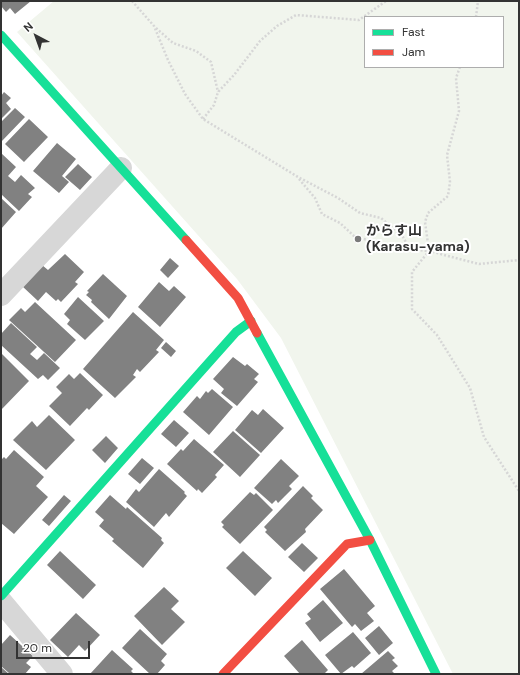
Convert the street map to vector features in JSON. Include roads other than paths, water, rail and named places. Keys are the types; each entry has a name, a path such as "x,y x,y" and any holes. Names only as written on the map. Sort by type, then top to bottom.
{"street":[{"path":"1,35 238,298 370,540 436,674"},
{"path":"1,295 121,168"},
{"path":"1,596 236,332 251,321"},
{"path":"222,674 348,544 370,540"},
{"path":"1,601 62,674"}],"place":[{"name":"からす山 (Karasu-yama)","path":"358,239"}]}
